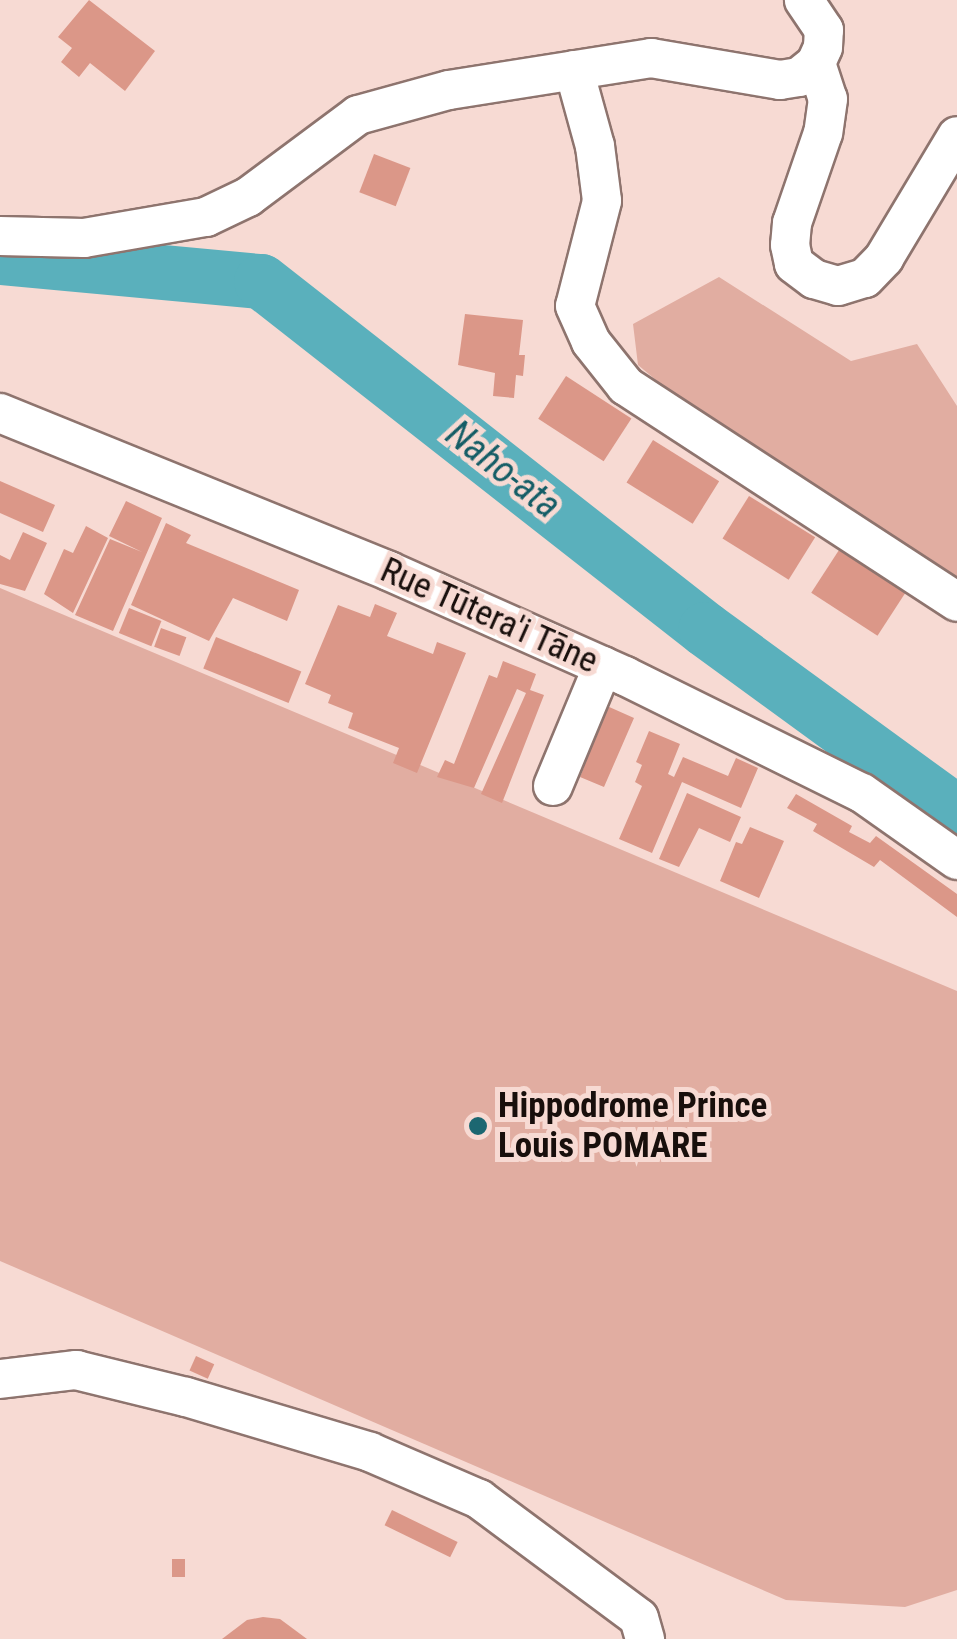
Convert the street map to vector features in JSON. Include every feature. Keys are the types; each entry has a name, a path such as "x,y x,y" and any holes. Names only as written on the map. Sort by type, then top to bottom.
{"street":[{"path":"804,0 824,30 816,62 828,99 823,133 792,223 790,245 794,264 814,279 838,286 865,278 884,258 957,136"},
{"path":"0,236 84,238 206,217 248,197 358,115 449,90 651,58 780,80 799,78 816,62"},
{"path":"574,70 595,146 602,201 575,306 591,342 626,386 957,602"},
{"name":"Rue Tūtera'i Tāne","path":"0,414 389,571 602,666 769,744 862,793 957,860"},
{"path":"553,786 602,666"},
{"path":"0,1379 76,1370 186,1396 370,1452 479,1499 616,1599 638,1618 645,1639"}],"shaded area":[{"path":"719,277 851,361 917,344 957,406 957,582 693,411 638,365 633,324"},
{"name":"Hippodrome Prince Louis POMARE","path":"0,588 957,991 957,1590 905,1607 786,1600 0,1261"}],"building":[{"path":"89,0 155,51 125,91 90,63 79,77 61,62 72,48 58,37"},
{"path":"374,154 410,168 396,206 359,192"},
{"path":"465,314 523,320 519,355 525,355 523,376 516,375 514,398 493,396 495,373 458,365"},
{"path":"566,376 631,418 604,461 538,419"},
{"path":"653,440 719,481 693,524 627,482"},
{"path":"0,481 55,505 43,532 0,513"},
{"path":"749,496 815,537 789,580 723,538"},
{"path":"126,501 162,518 113,631 75,615 110,539 142,552 109,536"},
{"path":"166,523 191,535 186,543 299,590 287,621 233,598 209,641 131,605"},
{"path":"86,526 108,538 73,613 44,594 64,549 73,553"},
{"path":"23,532 47,543 25,591 0,584 0,555 10,560"},
{"path":"839,550 905,593 877,636 811,593"},
{"path":"375,604 397,613 387,636 433,654 437,642 466,653 417,773 393,763 399,748 348,728 353,713 328,703 331,695 305,684 338,605 370,617"},
{"path":"129,608 161,621 151,646 119,633"},
{"path":"161,628 186,637 180,656 154,647"},
{"path":"216,637 301,671 289,703 203,669"},
{"path":"503,661 536,674 530,690 544,695 502,803 481,794 526,693 517,689 474,788 437,777 445,760 454,764 489,675 497,678"},
{"path":"598,702 634,718 604,787 580,777 584,767 573,762"},
{"path":"649,731 680,744 668,774 674,777 683,757 728,776 736,758 758,768 741,808 682,782 652,853 619,839 642,786 635,782 642,765 636,762"},
{"path":"687,793 741,817 730,842 699,828 679,867 659,859"},
{"path":"796,794 852,826 849,832 870,843 876,836 957,894 957,917 880,860 874,867 813,831 817,824 787,808"},
{"path":"750,827 784,841 759,898 720,881 736,842 742,844"},
{"path":"196,1356 214,1364 208,1379 189,1371"},
{"path":"392,1510 458,1542 450,1557 385,1525"},
{"path":"172,1559 185,1559 185,1577 172,1577"},
{"path":"280,1619 307,1639 222,1639 247,1620"}],"waterway":[{"name":"Naho-ata","path":"0,257 261,281 705,629 957,813"}],"place":[{"name":"Hippodrome Prince Louis POMARE","path":"478,1126"}]}
